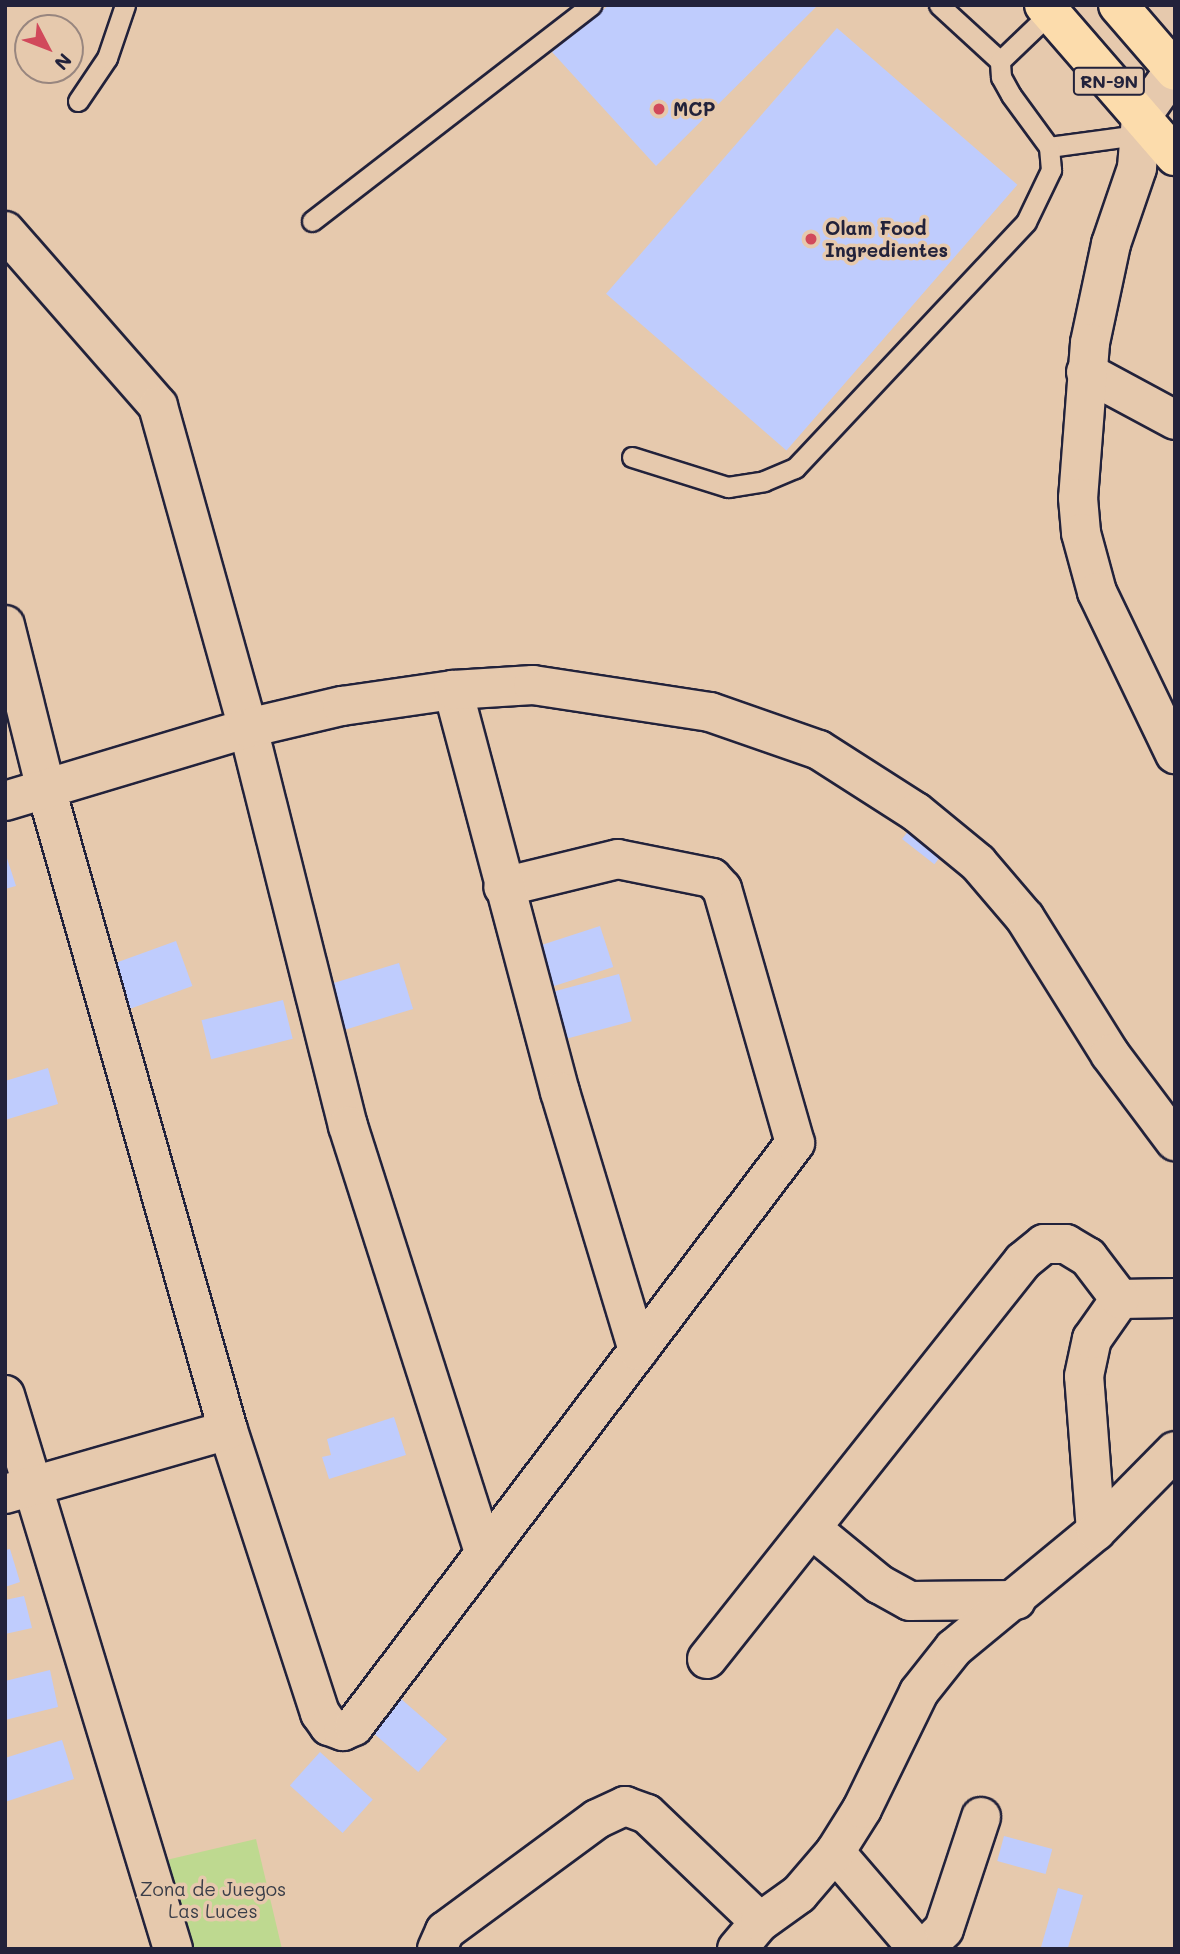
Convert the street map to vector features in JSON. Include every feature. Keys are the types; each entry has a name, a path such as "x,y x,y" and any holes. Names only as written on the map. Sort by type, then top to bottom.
{"main road":[{"name":"RN-9N","path":"1118,5 1174,70"},
{"name":"RN-9N","path":"1047,9 1156,146"}],"street":[{"path":"1174,70 1156,146 1111,244 1086,372 1080,436 1081,533 1115,638 1174,748"},
{"path":"5,231 158,406 248,728 348,1126 485,1554"},
{"path":"1086,372 1175,420"},
{"path":"5,625 46,789 228,1430 320,1713 329,1726 343,1731 354,1726 795,1143 789,1113 722,889 712,878 618,859 503,887"},
{"path":"5,801 248,728 342,706 453,690 533,685 710,712 819,750 916,812 978,863 1024,918 1110,1054 1175,1141"},
{"path":"453,690 503,887 638,1350"},
{"path":"707,1659 1023,1261 1044,1244 1066,1244 1088,1257 1120,1299"},
{"path":"1120,1299 1175,1298"},
{"path":"1096,1531 1084,1376 1092,1339 1120,1299"},
{"path":"5,1395 18,1490 173,1949"},
{"path":"18,1490 228,1430"},
{"path":"437,1949 445,1931 597,1819 625,1806 647,1814 748,1936 799,1894 835,1852 862,1809 919,1692 954,1648 1016,1600 1096,1531 1175,1451"},
{"path":"812,1528 879,1584 910,1601 1016,1600"},
{"path":"924,1949 944,1929 981,1817"},
{"path":"835,1852 918,1949"}],"lane":[{"path":"78,101 107,58 125,5"},
{"path":"312,220 591,5"},
{"path":"632,457 727,487 764,481 795,468 1026,222 1051,170 1049,147 1011,95 1001,77 1000,61 939,5"},
{"path":"1000,61 1047,9"},
{"path":"1049,147 1156,146"}],"green space":[{"name":"Zona de Juegos Las Luces","path":"256,1839 282,1949 151,1949 132,1868"}],"building":[{"name":"MCP","path":"609,5 818,5 656,166 552,52"},
{"name":"Olam Food Ingredientes","path":"837,28 1017,185 786,450 606,294"},
{"path":"931,802 963,827 934,864 902,839"},
{"path":"5,852 16,886 5,889"},
{"path":"600,926 613,967 537,992 524,951"},
{"path":"176,941 192,986 120,1012 104,967"},
{"path":"399,963 413,1009 335,1033 321,987"},
{"path":"619,974 632,1021 555,1042 543,994"},
{"path":"283,1000 293,1039 211,1059 201,1020"},
{"path":"48,1068 58,1104 5,1120 5,1081"},
{"path":"394,1417 406,1455 329,1479 322,1457 331,1455 327,1439"},
{"path":"10,1549 20,1582 5,1587 5,1550"},
{"path":"24,1596 32,1628 5,1634 5,1600"},
{"path":"50,1670 58,1707 5,1720 5,1681"},
{"path":"392,1691 447,1739 418,1772 363,1724"},
{"path":"62,1740 74,1779 5,1802 5,1758"},
{"path":"320,1752 373,1800 343,1833 290,1785"},
{"path":"1004,1836 1052,1849 1046,1874 997,1861"},
{"path":"1058,1888 1083,1895 1068,1949 1041,1949"}],"place":[{"name":"MCP","path":"659,109"},
{"name":"Olam Food Ingredientes","path":"811,239"}]}
